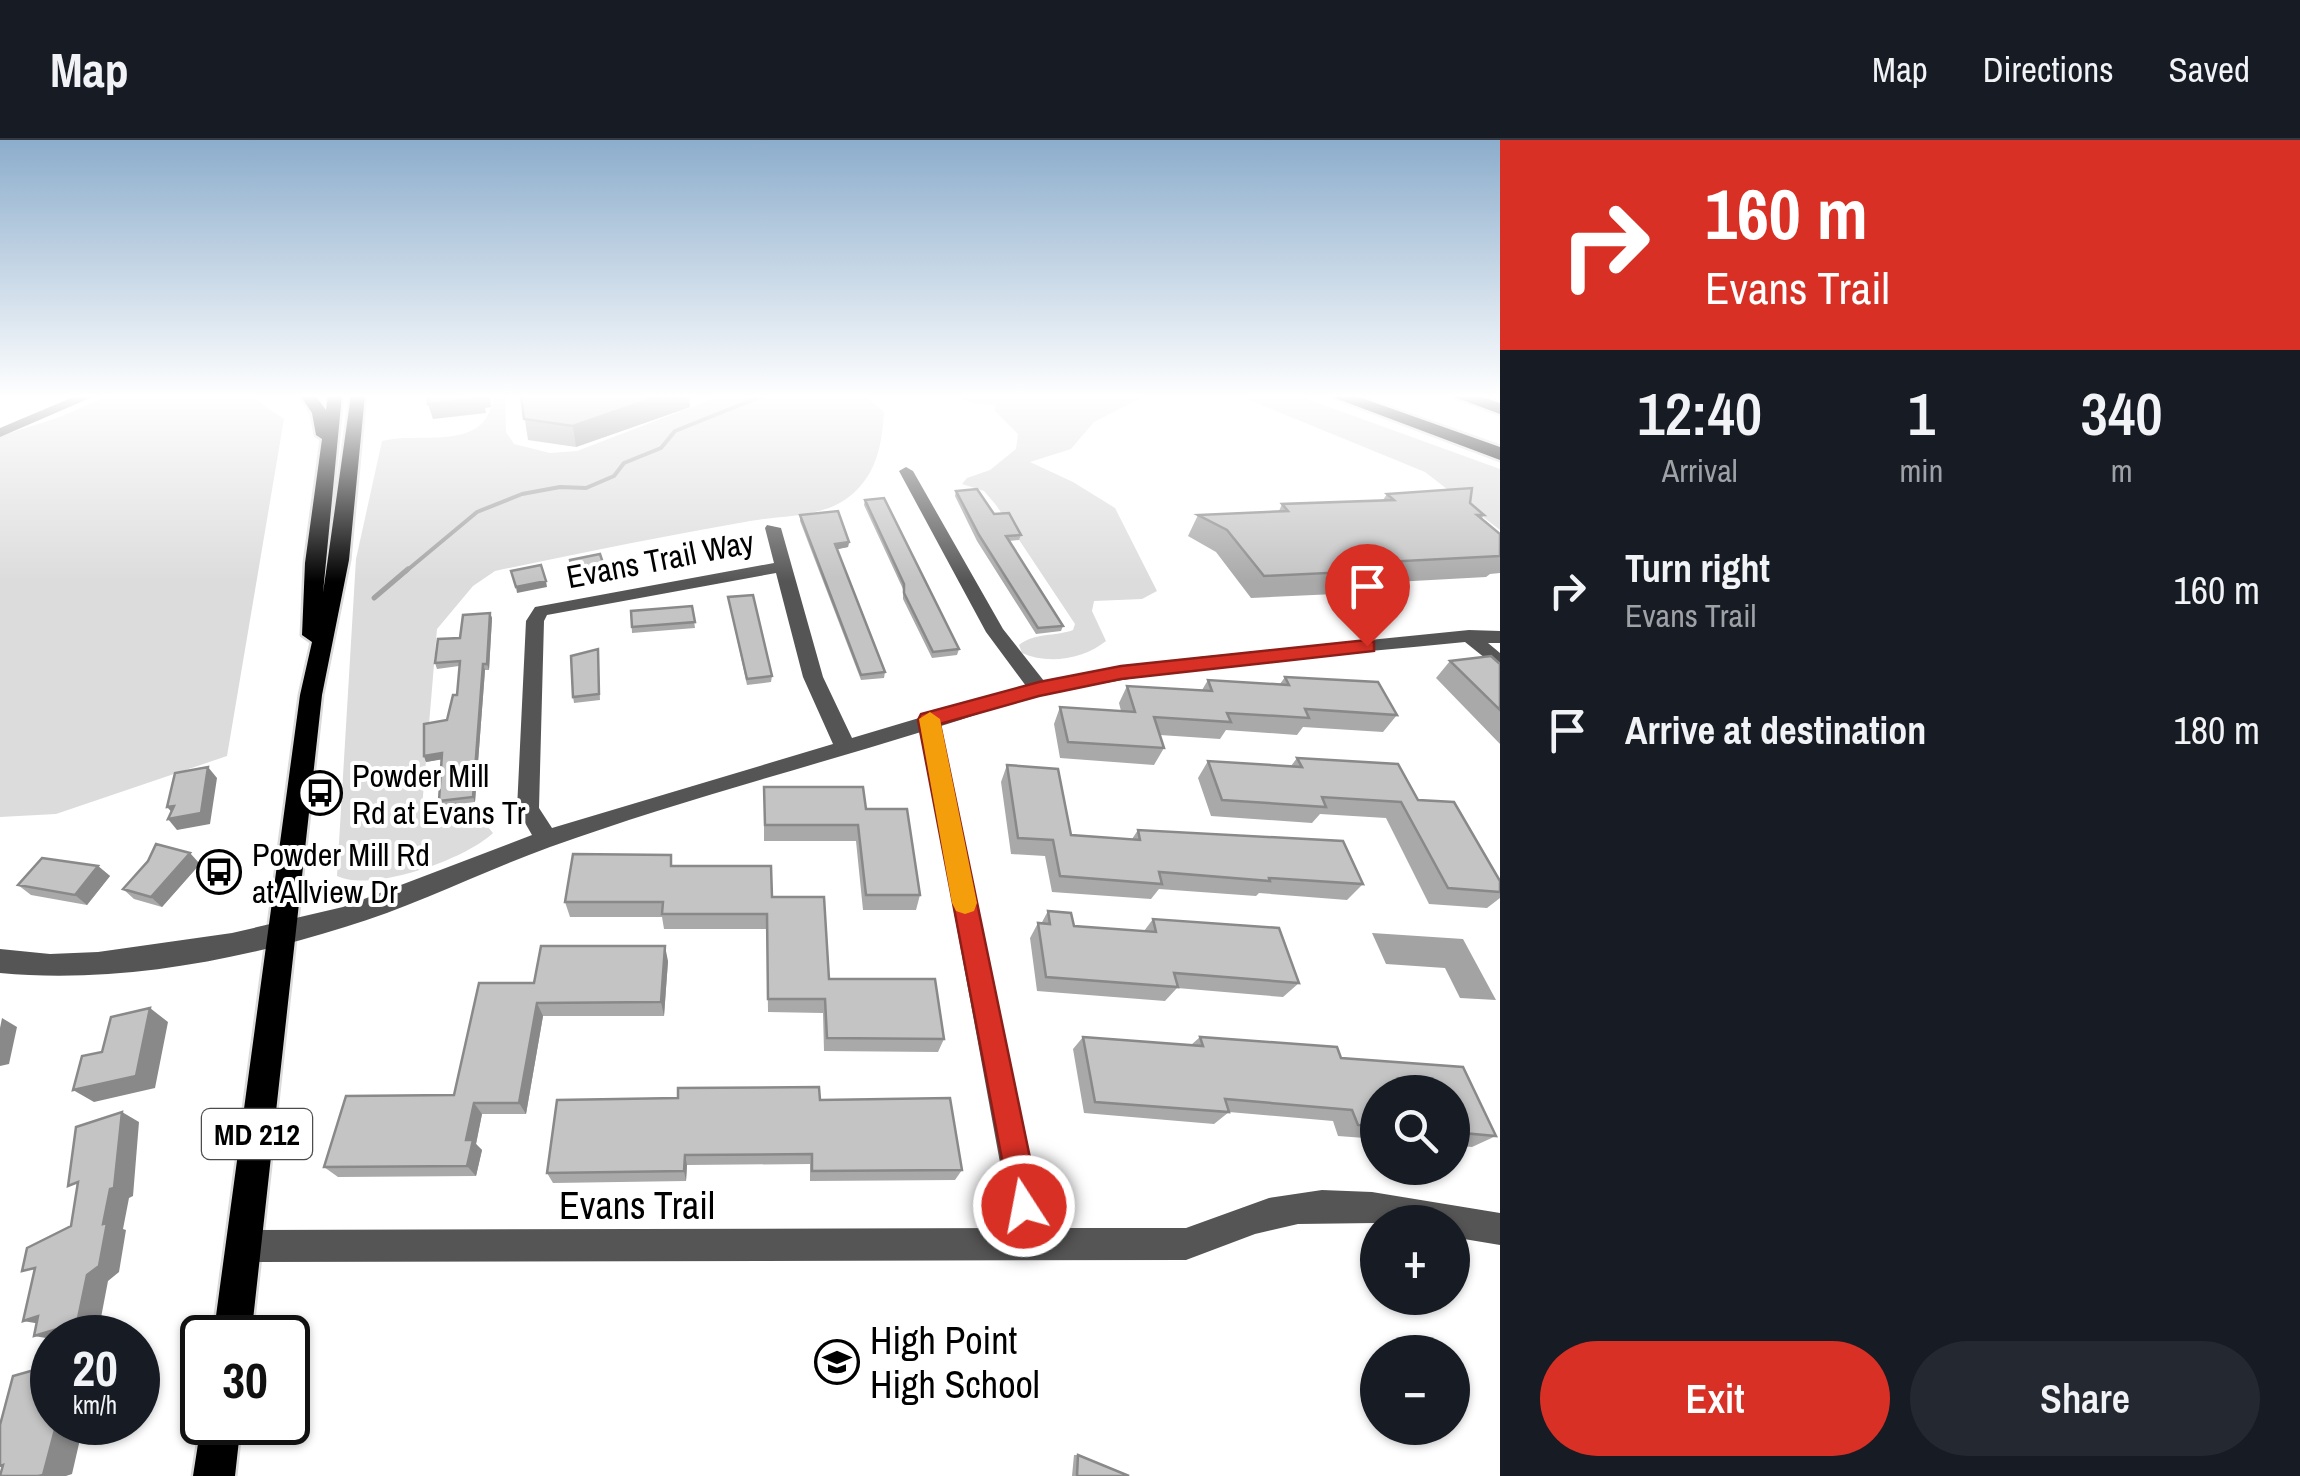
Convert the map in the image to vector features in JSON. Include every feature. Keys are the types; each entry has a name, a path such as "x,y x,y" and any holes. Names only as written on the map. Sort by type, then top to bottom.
{"main road":[{"name":"MD 212","path":"311,695 314,563 325,457"},
{"name":"MD 212","path":"235,1315 311,695 340,560 352,457"},
{"path":"214,1476 218,1445"}],"street":[{"path":"906,470 995,632 1039,689"},
{"path":"773,528 813,677 845,746"},
{"name":"Evans Trail Way","path":"546,839 528,809 535,621 541,612 784,566"},
{"path":"1468,636 1500,664"},
{"path":"0,961 50,966 98,964 232,944 344,917 546,839 1039,689 1121,672 1468,636 1500,637"},
{"path":"929,720 1031,1243"},
{"name":"Evans Trail","path":"244,1246 1186,1244 1265,1215 1301,1207 1341,1206 1500,1229"}],"shaded area":[{"path":"0,457 278,457 227,756 56,814 0,817"},
{"path":"378,457 876,457 856,491 835,505 812,513 718,527 495,571 473,586 437,629 422,808 433,816 482,820 493,833 441,863 372,880 337,876 356,559"},
{"path":"1006,457 1045,457 1030,462 1115,508 1157,591 1142,599 1094,601 1092,611 1106,641 1097,647 1077,656 1054,659 1022,653 1019,645 1025,641 1073,630 1075,624 996,505 984,491 962,484 967,478 990,470"},
{"path":"1389,457 1468,457 1500,469 1500,530 1425,472"},
{"path":"1372,933 1463,939 1496,1000 1460,998 1445,968 1386,964"}],"building":[{"path":"1472,488 1470,503 1484,515 1477,515 1500,534 1500,556 1363,563 1368,569 1264,576 1227,530 1198,515 1288,511 1282,504 1394,500 1387,494"},
{"path":"977,489 994,514 1009,513 1021,535 1006,536 1063,626 1038,628 979,535 956,491"},
{"path":"884,498 959,649 933,652 865,500"},
{"path":"838,511 849,542 835,544 885,672 861,675 800,515"},
{"path":"600,554 605,569 573,576 570,560"},
{"path":"541,565 546,581 516,587 511,571"},
{"path":"753,595 772,676 747,679 728,597"},
{"path":"692,606 695,622 632,627 631,611"},
{"path":"490,613 473,797 439,801 442,753 424,756 424,724 447,720 453,695 457,695 460,661 435,663 438,639 460,638 463,615"},
{"path":"598,649 599,694 573,697 571,656"},
{"path":"1491,656 1500,664 1500,710 1450,661"},
{"path":"1285,677 1378,682 1397,715 1305,709 1309,718 1227,713 1231,722 1154,717 1164,748 1068,742 1060,707 1135,712 1127,686 1212,691 1208,680 1289,685"},
{"path":"1297,758 1398,764 1418,800 1454,802 1500,881 1500,892 1448,888 1401,802 1322,797 1326,807 1222,800 1208,761 1302,767"},
{"path":"1007,765 1058,769 1071,835 1140,840 1138,830 1343,841 1363,884 1159,872 1162,884 1060,876 1053,840 1018,838"},
{"path":"208,767 201,813 168,819 174,806 167,807 175,773"},
{"path":"764,787 863,787 866,809 907,809 920,895 866,895 858,825 765,825"},
{"path":"156,844 190,853 151,897 123,889 148,861"},
{"path":"573,854 671,855 671,866 771,866 772,897 824,897 829,979 935,979 944,1039 827,1038 825,999 768,999 767,914 662,914 663,902 565,902"},
{"path":"42,858 98,866 75,895 18,885"},
{"path":"1048,911 1071,913 1074,926 1156,932 1153,919 1279,928 1299,983 1174,973 1178,987 1046,977 1038,923 1050,924"},
{"path":"541,946 665,946 661,1002 537,1003 519,1103 474,1103 466,1140 473,1140 467,1166 324,1167 346,1096 454,1095 479,983 534,983"},
{"path":"150,1008 136,1076 73,1090 82,1056 102,1052 111,1017"},
{"path":"1083,1037 1203,1046 1200,1037 1337,1047 1341,1058 1463,1067 1467,1075 1360,1075 1360,1125 1352,1110 1225,1099 1229,1112 1095,1102"},
{"path":"1470,1082 1496,1136 1470,1134"},
{"path":"819,1087 820,1100 950,1098 962,1170 812,1171 812,1154 685,1155 684,1171 547,1173 557,1100 678,1098 678,1088"},
{"path":"122,1112 114,1188 110,1189 103,1224 107,1223 99,1266 87,1275 79,1315 30,1315 23,1321 35,1268 22,1271 27,1248 71,1226 78,1182 68,1186 76,1127"},
{"path":"30,1371 30,1445 51,1445 43,1475 0,1476 0,1425 13,1376"},
{"path":"1078,1455 1129,1476 1077,1476"}],"waterway":[{"path":"405,572 477,512 522,494 560,487 586,488 614,476 624,463 638,457"},
{"path":"374,598 408,569"}],"slow traffic":[{"path":"930,719 965,903"}],"place":[{"name":"Powder Mill Rd at Evans Tr","path":"320,793"},
{"name":"Powder Mill Rd at Allview Dr","path":"219,872"},
{"name":"High Point High School","path":"837,1362"}],"route":[{"path":"1024,1206 929,720 1039,689 1121,672 1367,646"}]}
